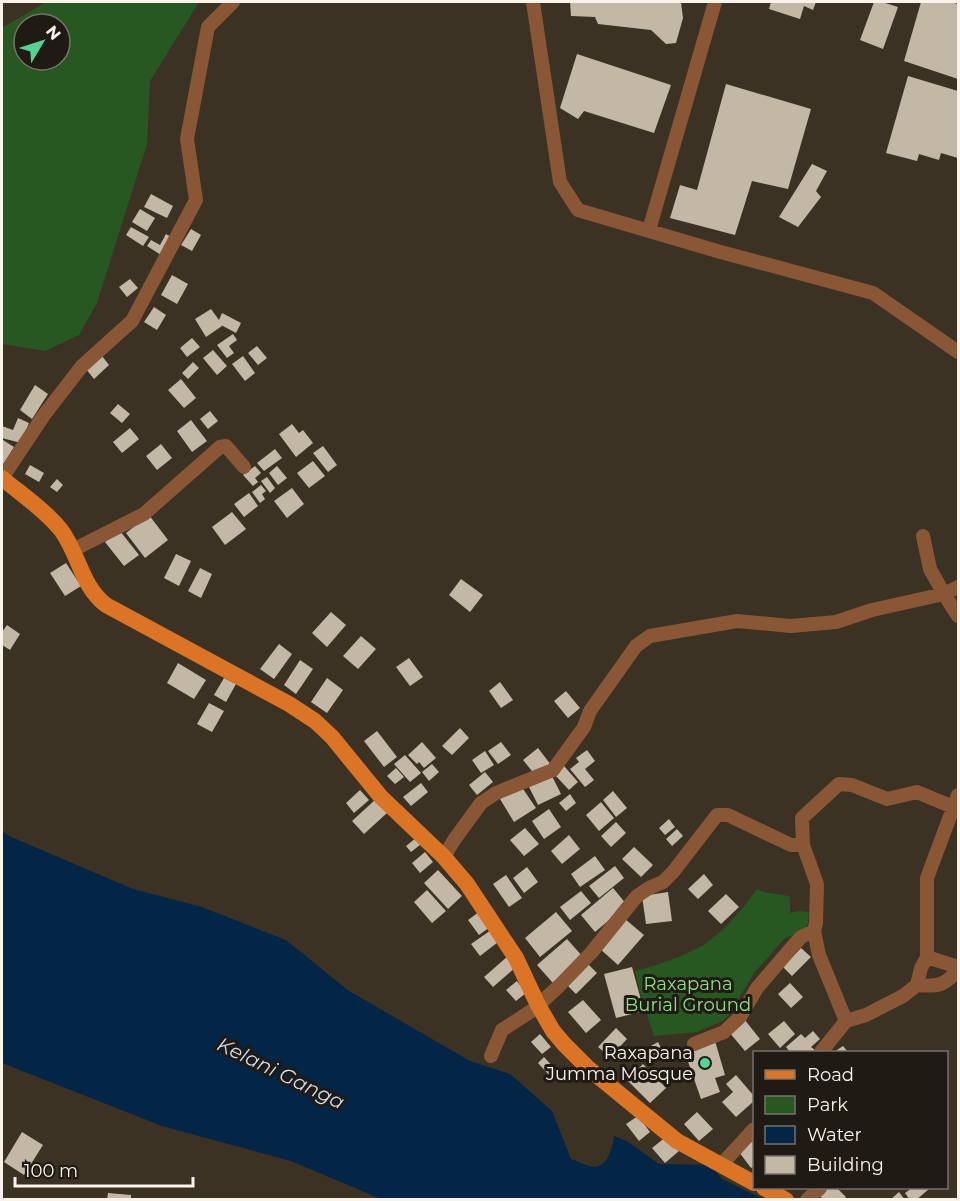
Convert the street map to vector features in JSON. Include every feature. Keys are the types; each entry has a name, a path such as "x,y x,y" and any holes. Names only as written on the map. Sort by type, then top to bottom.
{"main road":[{"path":"2,478 61,530 73,550 87,583 94,594 106,605 289,704 315,721 332,737 381,796 444,858 484,908 516,958 538,1005 558,1037 588,1068 677,1141 753,1181"},
{"path":"766,1189 786,1200"}],"street":[{"path":"2,478 44,415 82,366 132,321 196,200 187,139 189,128 208,27 233,2"},
{"path":"533,2 560,182 578,210 717,251 873,293 958,352"},
{"path":"649,230 715,2"},
{"path":"73,550 144,514 220,447 226,446 244,467"},
{"path":"923,536 930,569 958,616"},
{"path":"444,858 454,840 481,804 496,793 553,770 584,727 590,711 636,646 650,636 737,621 791,626 836,622 872,610 944,594 958,587"},
{"path":"823,1051 846,1021 866,1015 903,996 917,985 927,957 927,878 956,801 917,792 887,799 852,785 839,784 802,818 802,845 817,884 816,923 813,931 819,955 846,1021"},
{"path":"491,1056 502,1030 538,1005 559,986 591,953 638,896 663,882 673,872 717,815 728,814 791,845 802,845"},
{"path":"694,1044 724,1032 740,1017 758,988 793,946 813,931"},
{"path":"917,985 933,987 945,982 958,968 927,957"},
{"path":"721,1165 753,1130"},
{"path":"807,1200 819,1189"}],"green space":[{"path":"46,2 199,2 150,81 147,144 97,303 79,335 45,351 2,344 2,28 12,22 12,72 72,72 72,12 29,12"},
{"name":"Raxapana Burial Ground","path":"757,889 790,897 790,913 809,912 807,930 785,938 754,973 729,1015 722,1021 697,1032 654,1036 635,971 671,960 705,944 733,919"}],"water":[{"name":"Kelani Ganga","path":"2,831 133,889 202,907 286,940 349,991 470,1061 510,1074 552,1111 571,1159 592,1167 600,1166 609,1155 614,1136 627,1141 659,1164 711,1165 722,1179 763,1199 381,1199 291,1161 162,1126 2,1063"}],"building":[{"path":"570,2 681,2 683,18 676,43 666,44 651,30 598,24 595,17 571,16"},
{"path":"771,2 816,2 813,10 804,6 800,19 769,9"},
{"path":"874,2 898,7 883,49 860,40"},
{"path":"921,2 958,4 958,79 904,61"},
{"path":"577,54 671,85 654,133 584,111 578,119 560,108"},
{"path":"908,76 958,91 958,158 941,153 939,160 919,154 917,161 886,153"},
{"path":"726,84 811,109 788,189 752,181 735,235 670,218 680,185 697,190"},
{"path":"812,164 827,171 816,191 821,197 798,227 779,217"},
{"path":"151,194 173,206 167,218 144,207"},
{"path":"140,209 155,218 147,231 132,222"},
{"path":"131,227 149,237 143,246 126,235"},
{"path":"191,229 201,235 192,251 181,245"},
{"path":"166,234 171,237 161,255 147,246 151,240 160,245"},
{"path":"172,275 188,284 177,304 161,295"},
{"path":"130,279 138,288 127,297 119,287"},
{"path":"154,307 166,315 157,330 144,322"},
{"path":"211,309 219,320 222,313 241,323 236,333 221,325 206,337 195,319"},
{"path":"233,334 237,340 229,346 234,353 227,358 217,345"},
{"path":"192,338 200,347 187,357 180,348"},
{"path":"257,346 267,358 258,365 248,353"},
{"path":"213,350 227,366 217,375 203,358"},
{"path":"102,356 109,365 94,379 86,369"},
{"path":"243,356 255,373 245,381 232,364"},
{"path":"193,362 199,368 188,379 182,373"},
{"path":"181,379 196,398 184,408 168,390"},
{"path":"35,385 48,394 32,419 20,410"},
{"path":"118,404 130,414 122,423 110,413"},
{"path":"210,411 218,421 208,429 200,419"},
{"path":"18,418 29,423 21,443 2,438 2,426 13,430"},
{"path":"191,420 207,441 192,452 177,431"},
{"path":"292,424 299,433 303,430 313,443 296,457 279,434"},
{"path":"130,428 139,439 122,453 113,442"},
{"path":"3,440 14,447 3,465 2,443"},
{"path":"161,444 172,458 157,470 146,456"},
{"path":"323,446 337,465 328,472 313,453"},
{"path":"275,449 282,458 264,471 257,463"},
{"path":"313,461 325,476 309,488 297,473"},
{"path":"30,465 44,473 39,482 25,474"},
{"path":"255,466 261,473 255,478 258,482 253,486 243,475"},
{"path":"277,466 287,478 278,485 269,473"},
{"path":"267,477 275,488 270,493 261,481"},
{"path":"57,479 63,485 57,492 50,487"},
{"path":"261,485 266,491 262,494 265,499 260,503 252,492"},
{"path":"292,488 304,504 287,518 274,501"},
{"path":"249,493 258,506 244,517 234,504"},
{"path":"232,512 246,529 225,545 212,527"},
{"path":"149,515 168,540 145,558 126,533"},
{"path":"120,531 139,555 124,566 105,542"},
{"path":"176,554 191,561 179,586 164,578"},
{"path":"66,563 81,586 65,596 50,573"},
{"path":"200,568 212,574 201,598 188,591"},
{"path":"461,579 483,595 470,612 449,595"},
{"path":"331,612 346,625 327,647 312,633"},
{"path":"7,625 20,634 10,650 2,645 2,632"},
{"path":"361,636 376,649 358,669 343,656"},
{"path":"279,644 292,654 274,679 260,669"},
{"path":"409,658 423,677 410,686 396,667"},
{"path":"300,660 313,669 296,694 284,685"},
{"path":"178,663 206,680 194,699 167,683"},
{"path":"224,678 236,684 226,702 214,695"},
{"path":"327,678 343,690 327,713 311,702"},
{"path":"500,682 513,700 501,708 489,691"},
{"path":"566,691 580,708 568,718 554,701"},
{"path":"209,703 224,711 212,732 197,724"},
{"path":"460,728 469,738 452,755 442,746"},
{"path":"377,731 397,757 384,767 364,741"},
{"path":"422,742 436,758 424,768 408,755"},
{"path":"501,742 511,755 498,764 488,751"},
{"path":"538,748 551,765 536,776 523,760"},
{"path":"587,750 595,761 585,769 594,780 585,787 570,769 579,762 576,758"},
{"path":"485,751 494,765 481,773 472,760"},
{"path":"405,755 421,773 410,782 394,764"},
{"path":"432,764 439,772 429,781 422,772"},
{"path":"564,766 578,782 569,790 555,775"},
{"path":"396,768 404,777 395,784 387,776"},
{"path":"485,772 493,782 477,795 469,785"},
{"path":"551,774 561,794 538,805 528,785"},
{"path":"421,783 428,792 411,806 403,797"},
{"path":"521,786 536,808 514,822 500,799"},
{"path":"360,790 369,800 354,813 346,803"},
{"path":"613,791 627,808 616,817 603,800"},
{"path":"570,794 576,803 566,811 559,803"},
{"path":"375,800 387,813 364,834 352,821"},
{"path":"601,802 614,818 599,831 586,815"},
{"path":"549,809 561,827 544,839 532,821"},
{"path":"669,819 675,827 665,835 659,828"},
{"path":"616,822 626,833 611,847 601,836"},
{"path":"525,828 539,844 524,856 510,840"},
{"path":"677,829 683,836 672,846 666,839"},
{"path":"569,835 580,849 562,864 551,851"},
{"path":"416,838 420,845 411,852 406,846"},
{"path":"634,847 653,865 641,877 622,859"},
{"path":"425,852 433,862 420,873 412,863"},
{"path":"595,856 605,870 580,887 571,874"},
{"path":"615,866 624,878 599,898 589,886"},
{"path":"527,867 538,882 524,893 513,878"},
{"path":"438,870 462,896 448,909 424,883"},
{"path":"704,874 713,885 698,899 688,889"},
{"path":"506,875 522,898 509,907 493,884"},
{"path":"613,888 627,905 595,932 581,915"},
{"path":"427,890 446,911 432,923 414,902"},
{"path":"581,891 591,903 570,920 560,907"},
{"path":"668,892 672,921 646,924 642,896"},
{"path":"726,894 739,907 721,924 708,911"},
{"path":"479,912 490,927 479,935 468,920"},
{"path":"556,912 572,931 540,957 525,938"},
{"path":"625,919 644,935 618,965 599,948"},
{"path":"494,928 502,939 480,956 471,944"},
{"path":"567,939 583,957 553,983 537,965"},
{"path":"801,948 811,957 792,976 783,967"},
{"path":"508,956 517,966 493,987 484,977"},
{"path":"588,964 597,973 576,994 567,985"},
{"path":"632,967 644,1011 616,1018 604,974"},
{"path":"517,981 526,993 516,1001 506,990"},
{"path":"790,983 803,997 791,1008 778,994"},
{"path":"583,1000 601,1020 586,1033 568,1012"},
{"path":"744,1019 760,1039 745,1051 729,1032"},
{"path":"784,1021 795,1034 780,1048 768,1034"},
{"path":"616,1028 627,1039 610,1057 598,1047"},
{"path":"813,1031 820,1039 811,1047 815,1050 789,1051 786,1047 801,1034 805,1038"},
{"path":"540,1034 551,1047 542,1054 531,1042"},
{"name":"Raxapana Jumma Mosque","path":"715,1041 725,1075 715,1078 720,1092 701,1099 684,1050"},
{"path":"658,1042 664,1054 648,1063 642,1051"},
{"path":"843,1046 847,1051 836,1051"},
{"path":"544,1057 555,1069 549,1075 538,1063"},
{"path":"643,1064 666,1088 650,1103 627,1080"},
{"path":"736,1075 753,1095 753,1102 736,1117 722,1102 733,1092 726,1084"},
{"path":"697,1112 713,1129 699,1141 684,1124"},
{"path":"638,1116 650,1132 639,1141 626,1124"},
{"path":"22,1132 43,1145 24,1175 4,1162"},
{"path":"667,1136 679,1151 665,1163 652,1148"},
{"path":"753,1141 753,1167 751,1168 739,1152"},
{"path":"825,1189 838,1189 846,1197 843,1200 823,1200 819,1194"},
{"path":"911,1189 929,1189 916,1200 910,1200 905,1193"},
{"path":"899,1192 905,1200 890,1200"},
{"path":"108,1193 131,1195 131,1200 107,1200"}],"place":[{"name":"Raxapana Jumma Mosque","path":"705,1063"}]}
